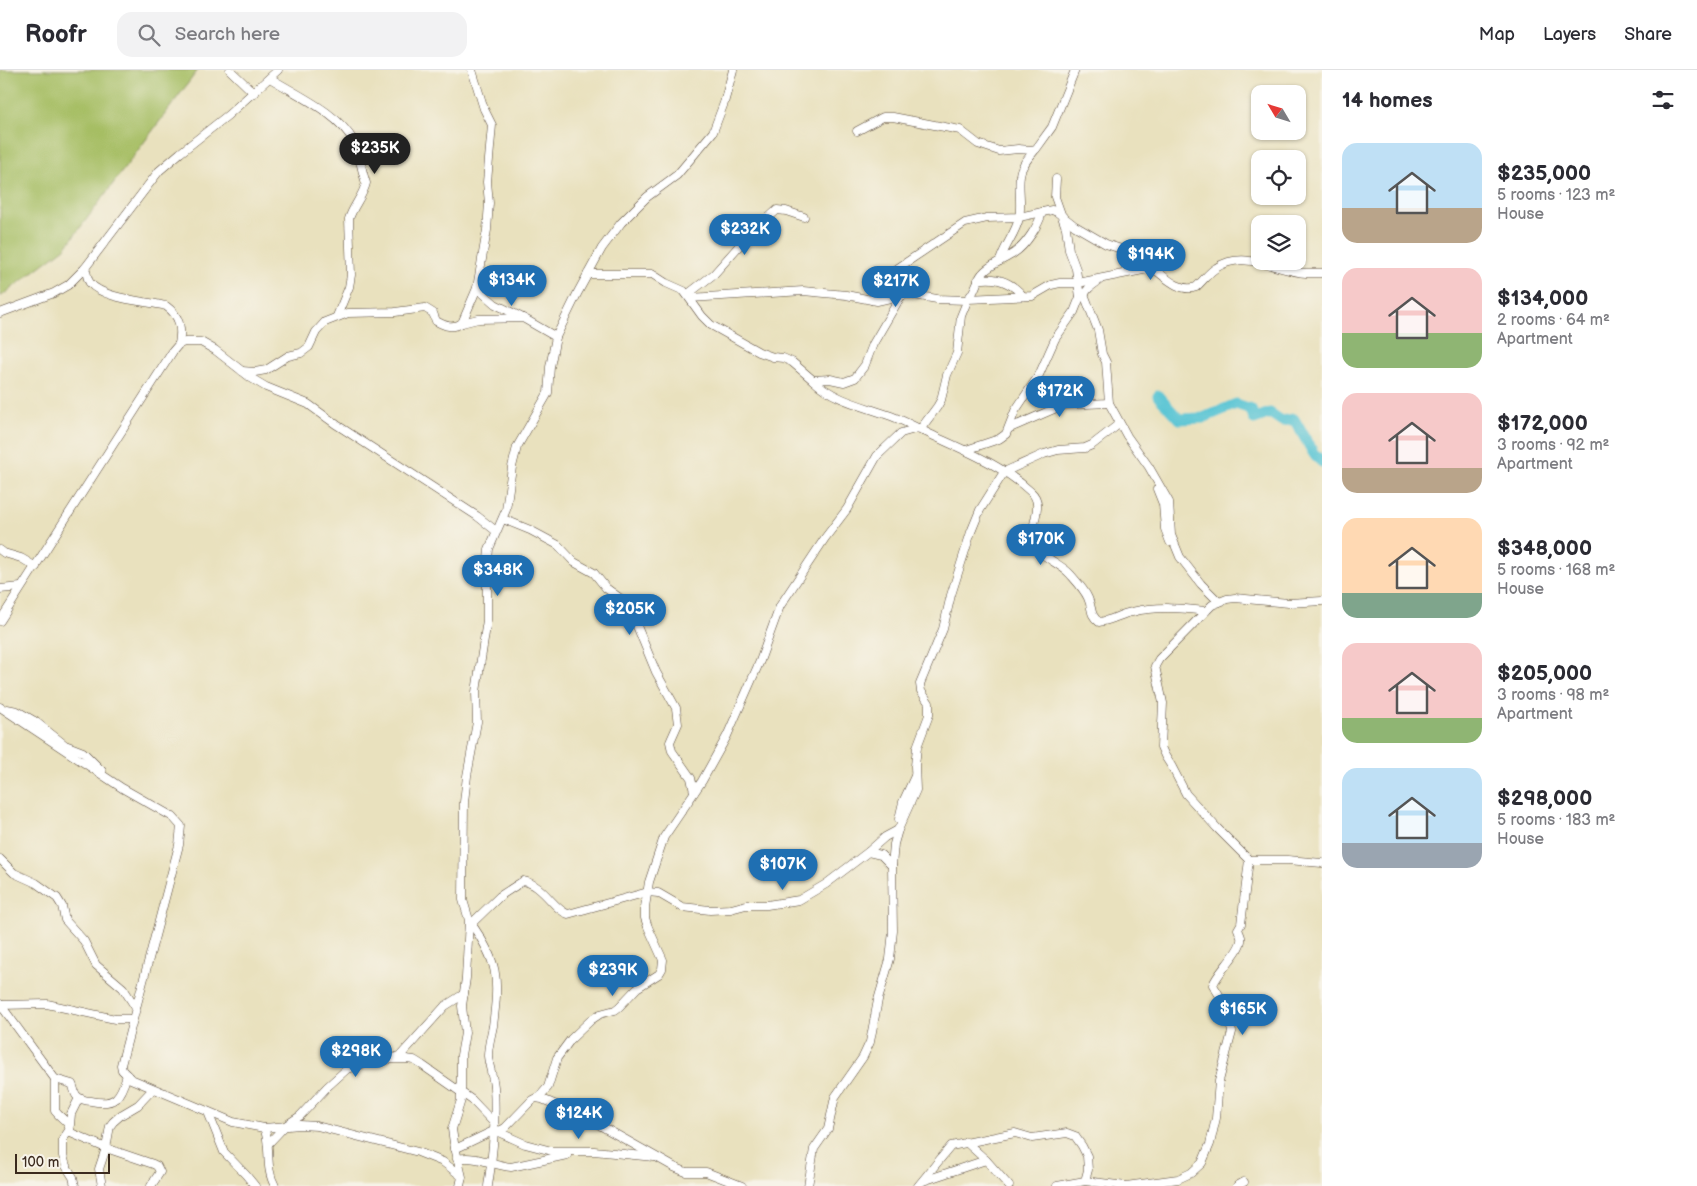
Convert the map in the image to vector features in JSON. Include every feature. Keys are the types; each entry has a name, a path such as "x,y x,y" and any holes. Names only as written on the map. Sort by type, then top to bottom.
{"street":[{"path":"230,70 254,93"},
{"path":"0,313 54,293 68,284 85,268 159,172 254,93 278,70"},
{"path":"462,324 477,288 488,223 489,203 488,182 492,125 484,109 472,70"},
{"path":"488,1186 492,1162 494,1086 488,1052 495,1006 495,971 488,948 470,922 463,900 464,802 477,722 476,692 487,620 489,549 503,519 517,447 548,393 550,367 556,337 588,274 602,248 620,223 647,197 676,175 713,132 724,103 733,70"},
{"path":"1000,261 1019,217 1020,174 1024,165 1052,126 1076,70"},
{"path":"270,78 334,118 350,135 361,159 366,183 350,219 349,287 337,316"},
{"path":"858,131 883,117 893,117 960,130 978,144 999,151 1018,148 1036,149"},
{"path":"1056,179 1056,197 1069,250 1083,295 1098,330 1102,354 1106,362 1109,403 1119,424 1149,467 1157,482 1157,490 1163,504 1166,535 1180,557 1219,602"},
{"path":"689,296 714,274 746,238 777,210 804,217"},
{"path":"872,300 879,288 898,268 965,223 987,218 1019,217 1052,210 1075,226 1106,244 1120,249 1153,268 1180,287 1187,289 1196,287 1216,268 1232,261 1255,261 1306,273 1322,273"},
{"path":"455,1149 494,1128 505,1128 548,1087 557,1058 562,1049 576,1034 600,1014 619,1007 637,988 659,974 662,969 663,960 645,918 649,882 664,837 702,782 734,720 760,661 780,606 825,538 847,509 877,456 901,433 919,429 926,423 941,400 944,384 957,353 961,316 978,280 990,267 1013,254 1021,247 1038,226 1042,212"},
{"path":"0,622 179,344 180,326 176,315 171,310 166,306 125,299 95,288 89,282 85,268"},
{"path":"689,296 803,291 846,295 878,301 908,294 936,298 968,299 1023,296 1038,293 1060,283 1079,283 1153,268"},
{"path":"588,274 652,274 684,291 711,325 759,352 792,362 833,395 892,416 976,454 1004,472 1036,496 1037,512 1032,536 1035,545 1068,572 1081,586 1089,600 1092,616 1098,622 1109,621 1132,612 1152,608 1206,611"},
{"path":"978,280 992,278 1008,282 1023,296"},
{"path":"966,450 999,439 1006,434 1010,428 1014,411 1039,375 1055,339 1074,312 1083,295 1103,278"},
{"path":"477,288 495,304 556,337"},
{"path":"813,380 830,379 844,382 855,378 865,365 873,344 901,296"},
{"path":"242,371 255,372 266,370 288,356 302,353 309,347 319,327 337,316 348,313 395,312 424,308 433,313 436,321 445,326 458,326 478,319 523,318"},
{"path":"179,344 201,342 266,386 308,404 336,425 477,516 496,531"},
{"path":"1010,428 1063,405 1109,403"},
{"path":"808,1186 814,1150 828,1129 835,1097 863,1057 872,1035 892,946 892,866 894,844 898,828 916,790 915,775 919,738 929,714 929,703 921,691 922,679 943,629 951,595 971,532 980,510 1004,472 1044,454 1058,450 1085,448 1092,445 1119,424"},
{"path":"503,519 530,530 558,545 574,562 594,573 606,588 621,599 632,614 656,672 676,708 678,724 670,742 672,751 691,778 694,792"},
{"path":"0,550 21,558 36,567"},
{"path":"0,589 21,587"},
{"path":"1322,601 1289,603 1235,598 1219,602 1206,611 1159,659 1155,666 1164,703 1161,747 1186,794 1249,860 1288,860 1322,863"},
{"path":"0,707 109,779 173,817 182,826 179,845 121,1067 127,1075 153,1089 232,1122 264,1128 318,1126 404,1148 452,1166 462,1177"},
{"path":"460,1186 462,1177 452,1129 460,1108 462,1092 461,1055 465,1033 462,1006 470,922 500,896 523,881 528,882 550,899 561,911 568,914 648,892 658,893 682,907 710,910 799,900 826,884 898,828"},
{"path":"868,852 881,855 892,866"},
{"path":"0,859 14,873 36,883 57,898 62,906 65,920 84,941 96,966 118,983 136,1008"},
{"path":"1057,1186 1085,1181 1126,1186 1167,1184 1178,1180 1197,1168 1205,1156 1212,1136 1219,1103 1219,1081 1232,1032 1226,1006 1213,985 1240,944 1241,937 1238,931 1241,924 1249,860"},
{"path":"392,1059 401,1055 445,1006 464,994"},
{"path":"0,1004 47,1004 114,1019 132,1019"},
{"path":"0,1004 55,1079 55,1111 70,1127 72,1132 81,1138 106,1148 158,1166 160,1172 151,1186"},
{"path":"268,1144 285,1126 300,1116 347,1069 365,1063 406,1058 414,1060 478,1104 494,1128 542,1149 658,1158"},
{"path":"55,1079 72,1084 79,1098 101,1103 112,1102 117,1097 127,1075"},
{"path":"102,1186 98,1169 113,1122 138,1105 153,1089"},
{"path":"75,1186 73,1176 66,1166 63,1156 63,1139 70,1127 71,1114 79,1098"},
{"path":"536,1098 549,1100 587,1118 686,1172 706,1172 742,1186"},
{"path":"208,1112 224,1152 255,1186"},
{"path":"264,1128 267,1135 268,1162 275,1186"},
{"path":"920,1183 941,1155 951,1146 1015,1133 1032,1138 1062,1133 1072,1134 1078,1139 1087,1156 1088,1170 1085,1181"},
{"path":"966,1142 986,1160 1009,1186"},
{"path":"457,1159 471,1157 511,1166 585,1151"},
{"path":"920,1183 986,1160"}],"green space":[{"path":"0,70 198,70 65,248 0,297"}],"waterway":[{"path":"1158,396 1179,419 1203,418 1236,404 1251,409 1254,419 1270,413 1282,421 1294,419 1314,454 1322,462"}]}
